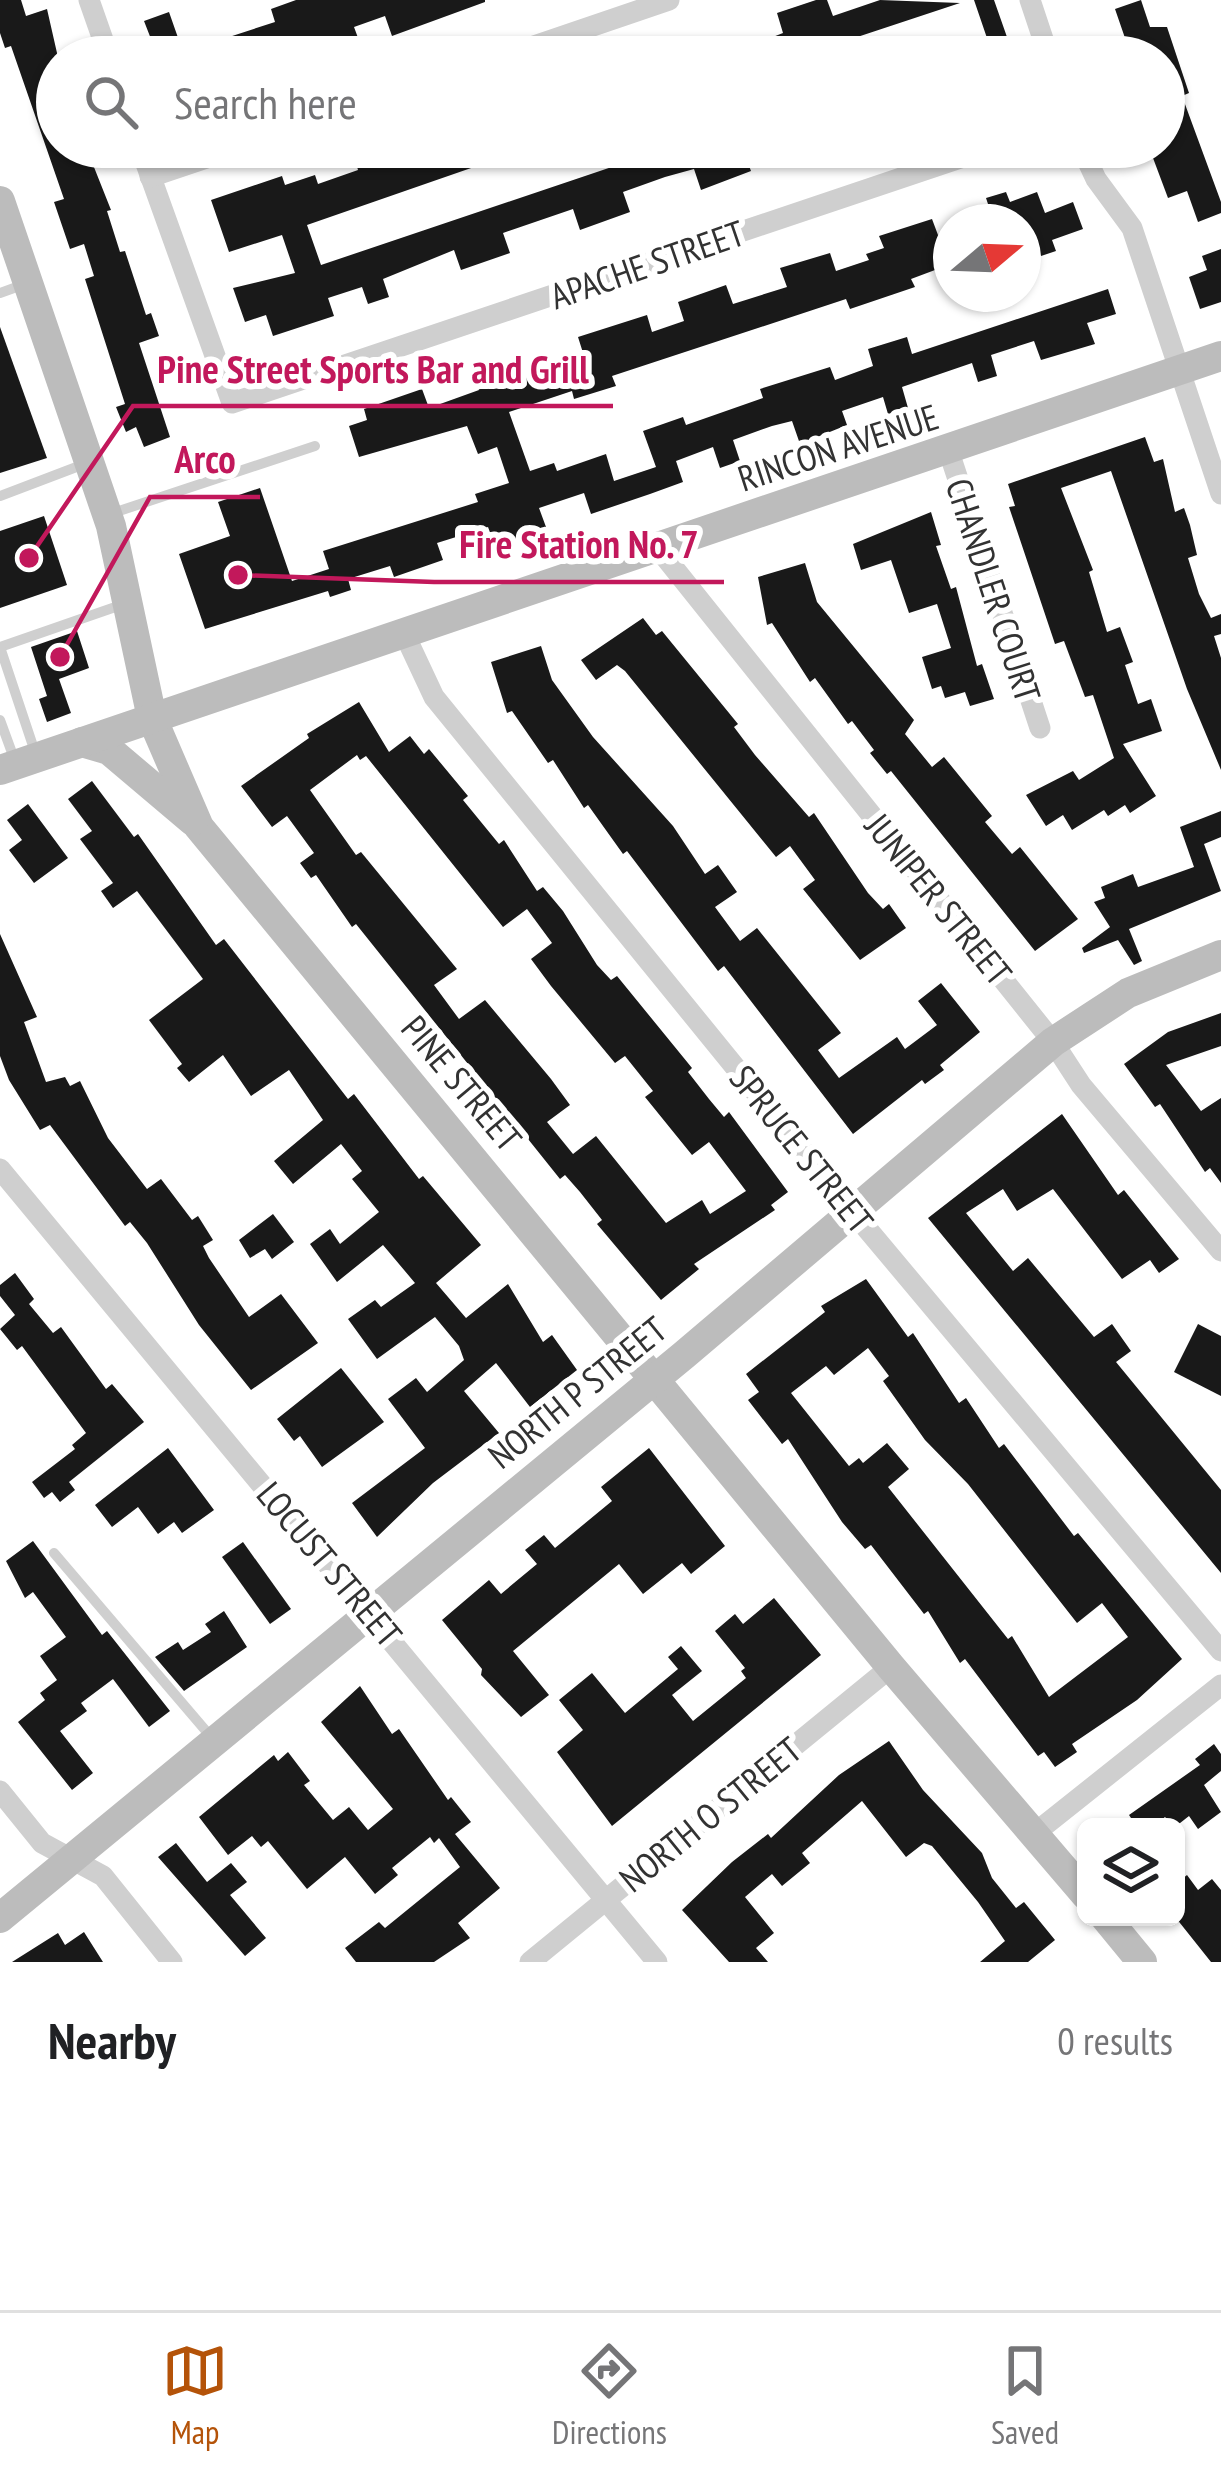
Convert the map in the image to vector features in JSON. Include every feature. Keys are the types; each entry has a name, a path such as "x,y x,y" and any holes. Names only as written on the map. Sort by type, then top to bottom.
{"street":[{"path":"89,0 102,36"},
{"path":"564,36 669,0"},
{"path":"1030,0 1041,36"},
{"path":"147,168 150,177 176,168"},
{"name":"APACHE STREET","path":"150,177 232,403 931,168"},
{"path":"1091,168 1132,228 1221,494"},
{"name":"PINE STREET","path":"0,201 14,288 89,462 107,515 152,718 200,827 891,1667 1077,1883"},
{"name":"RINCON AVENUE","path":"18,764 1221,356"},
{"name":"CHANDLER COURT","path":"949,452 1040,728"},
{"name":"JUNIPER STREET","path":"657,547 1053,1042 1081,1085 1221,1251"},
{"name":"SPRUCE STREET","path":"404,633 434,697 853,1212 1221,1651"},
{"path":"82,742 109,750 200,827"},
{"name":"NORTH P STREET","path":"0,1918 656,1378 1053,1042 1128,993 1221,955"},
{"name":"LOCUST STREET","path":"0,1169 657,1962"},
{"name":"NORTH O STREET","path":"530,1962 891,1667"},
{"path":"1035,1833 1221,1685"},
{"path":"0,1791 42,1843 103,1876 172,1962"},
{"path":"1112,1926 1137,1960"}],"lane":[{"path":"107,515 315,446"},
{"path":"0,496 89,462"},
{"path":"18,764 0,647 128,603"},
{"path":"0,720 18,764"},
{"path":"54,1553 214,1740"}],"building":[{"path":"0,0 21,0 26,16 47,9 53,36 36,36 36,118 11,46 5,48"},
{"path":"296,0 485,0 392,36 385,16 354,27 357,36 232,36 275,22 271,9"},
{"path":"816,0 827,0 833,16 880,0 960,3 860,36 775,36 783,33 777,13"},
{"path":"974,0 994,0 1007,36 986,36"},
{"path":"1141,0 1150,27 1167,27 1170,36 1124,36 1115,9"},
{"path":"169,12 177,36 150,36 144,21"},
{"path":"1185,104 1221,213 1198,222 1187,191 1168,198 1157,168 1185,168"},
{"path":"53,168 94,168 111,210 107,211 120,252 125,251 146,315 151,313 159,336 139,343 170,437 144,447 136,427 126,432 116,407 125,404 85,279 94,276 84,244 70,249 54,202 64,199"},
{"path":"471,168 307,225 321,265 609,168 750,168 751,171 701,190 694,169 665,177 623,192 630,212 580,230 573,209 503,233 510,253 461,270 454,250 383,279 389,297 368,304 362,287 328,298 334,316 273,336 266,315 245,322 233,288 295,273 282,235 229,252 211,200 282,176 285,185 315,175 318,184 358,170"},
{"path":"1006,192 1010,202 1037,192 1045,213 1073,202 1083,229 1052,240 1056,251 1041,256 1041,204 988,204 986,198"},
{"path":"932,219 933,271 911,279 915,287 850,309 846,299 612,376 616,386 574,399 572,391 509,412 530,471 554,463 557,471 606,454 614,481 656,467 643,431 683,417 686,425 763,398 760,389 830,367 835,380 873,366 868,349 907,337 912,354 1108,289 1116,314 1087,323 1095,344 1041,360 1034,341 991,355 997,376 978,382 972,363 902,387 908,408 888,414 883,397 842,411 847,425 800,444 792,421 772,426 733,440 740,461 720,468 713,447 676,461 683,482 650,494 591,514 584,493 539,508 546,527 513,541 495,546 488,527 437,543 443,560 394,577 390,566 348,579 351,590 330,597 328,591 205,629 179,554 230,536 218,502 260,488 292,581 329,569 323,551 478,502 475,494 509,483 497,447 478,454 467,426 359,457 349,426 367,420 364,409 422,389 429,408 479,390 473,373 523,354 529,374 584,356 578,337 647,315 652,332 684,321 678,302 726,285 733,304 787,287 780,268 830,253 836,271 869,260 866,254 884,248 879,236"},
{"path":"1221,249 1221,302 1200,309 1189,277 1207,270 1202,256"},
{"path":"0,327 47,458 0,473"},
{"path":"1145,437 1154,462 1163,459 1175,512 1184,508 1190,525 1197,555 1188,558 1199,594 1211,618 1221,614 1221,634 1214,636 1221,658 1221,770 1187,689 1111,471 1061,488 1093,570 1089,572 1107,632 1120,627 1133,662 1125,665 1138,704 1151,699 1162,731 1123,744 1156,796 1130,813 1125,805 1108,816 1104,810 1072,830 1063,815 1046,826 1026,795 1073,771 1079,780 1114,758 1093,695 1085,697 1064,641 1055,644 1009,507 1015,506 1008,484"},
{"path":"931,512 941,545 936,546 951,589 956,587 977,666 982,664 994,699 970,706 965,692 945,698 941,686 932,689 922,657 951,648 937,604 909,613 891,560 861,570 853,544"},
{"path":"44,516 67,585 0,608 0,531"},
{"path":"805,563 817,602 914,720 905,734 932,767 944,757 992,816 985,822 1012,854 1020,847 1078,919 1035,951 891,771 887,774 870,753 874,750 852,721 848,724 815,678 810,682 772,623 767,625 758,577"},
{"path":"643,618 656,635 662,631 738,724 734,727 755,755 809,817 814,813 868,893 883,909 889,904 906,928 860,960 803,889 815,880 790,846 776,857 625,671 617,665 596,680 581,660"},
{"path":"77,631 89,668 59,679 71,713 47,722 39,699 47,696 31,647"},
{"path":"541,646 552,680 593,737 673,826 705,874 718,865 737,892 715,907 740,941 757,928 841,1033 818,1050 839,1078 897,1037 905,1049 937,1025 918,1001 941,983 980,1032 940,1065 944,1070 925,1084 922,1080 853,1134 724,966 718,971 627,851 623,854 588,805 584,808 553,760 548,763 512,711 507,713 491,662"},
{"path":"359,702 389,752 410,736 424,754 429,749 468,796 463,800 499,844 504,840 537,891 543,887 563,911 597,965 611,980 617,976 692,1068 688,1072 709,1099 724,1117 729,1112 788,1192 771,1205 775,1210 694,1264 699,1269 661,1300 597,1224 602,1220 580,1192 565,1175 560,1179 356,924 352,927 316,875 311,878 300,863 314,853 287,816 272,827 241,786 309,738 307,734","holes":["357,755 360,760 366,756 503,927 527,909 552,943 531,959 551,986 615,1063 625,1056 653,1091 645,1097 692,1155 709,1142 746,1191 710,1214 702,1200 666,1223 596,1136 573,1154 547,1122 570,1105 485,1000 459,1019 434,985 457,969 361,852 356,855 310,790"]},
{"path":"92,781 134,837 138,834 216,945 224,939 348,1099 354,1094 419,1179 423,1176 481,1245 436,1283 466,1318 508,1284 543,1342 552,1335 577,1370 530,1407 496,1363 464,1391 499,1433 433,1483 377,1537 352,1503 425,1448 388,1399 416,1378 427,1392 464,1360 459,1346 435,1317 377,1359 348,1319 375,1300 381,1307 415,1283 383,1245 337,1282 310,1244 330,1229 340,1244 379,1212 352,1179 362,1171 341,1144 293,1184 274,1161 323,1120 289,1070 251,1096 223,1055 189,1082 177,1068 182,1064 149,1020 203,979 137,891 113,908 101,891 113,883 80,839 92,831 68,799"},
{"path":"28,804 68,858 34,883 9,850 22,840 7,820"},
{"path":"1221,811 1221,837 1204,844 1221,891 1129,929 1142,961 1134,965 1118,940 1084,953 1082,948 1110,927 1094,902 1105,898 1101,887 1133,874 1138,887 1194,867 1180,827"},
{"path":"0,934 37,1017 24,1022 46,1082 65,1077 70,1086 80,1081 108,1138 147,1189 161,1179 192,1220 198,1216 213,1240 203,1246 209,1258 249,1317 281,1294 318,1343 251,1390 199,1325 147,1243 130,1222 125,1226 50,1125 40,1130 9,1080 0,1056"},
{"path":"1221,1013 1221,1046 1166,1065 1201,1111 1221,1098 1221,1183 1210,1168 1205,1172 1160,1104 1155,1107 1124,1064 1168,1032"},
{"path":"1062,1114 1118,1195 1124,1190 1179,1259 1159,1273 1150,1260 1122,1279 1053,1189 1017,1211 1003,1189 966,1213 1013,1271 1028,1258 1094,1337 1112,1324 1131,1351 1116,1362 1221,1490 1221,1573 928,1218"},
{"path":"273,1214 294,1242 272,1259 265,1249 250,1258 239,1240"},
{"path":"15,1273 34,1299 29,1304 53,1333 61,1327 106,1389 112,1384 144,1422 69,1482 75,1490 60,1502 52,1492 44,1498 32,1482 75,1449 72,1445 86,1433 22,1346 17,1350 0,1329 15,1315 0,1296 0,1285"},
{"path":"866,1279 908,1337 913,1333 959,1403 966,1398 999,1448 1004,1444 1074,1536 1078,1533 1182,1659 1137,1700 1072,1744 1077,1752 1055,1767 1044,1752 1038,1756 965,1659 960,1663 928,1611 924,1614 871,1545 865,1549 842,1522 788,1439 782,1444 748,1400 759,1392 746,1374 825,1312 821,1306","holes":["868,1348 889,1376 883,1381 925,1440 968,1484 1077,1623 1102,1603 1128,1637 1049,1697 1012,1636 1008,1639 888,1487 909,1469 887,1443 863,1463 859,1458 849,1466 791,1393 826,1366 834,1375"]},
{"path":"1198,1324 1221,1336 1221,1396 1174,1372"},
{"path":"341,1368 384,1422 322,1467 300,1436 294,1441 277,1419"},
{"path":"168,1448 214,1510 182,1533 174,1522 158,1534 138,1507 112,1527 95,1505"},
{"path":"649,1448 725,1546 691,1574 682,1563 643,1594 619,1564 513,1651 549,1695 521,1717 481,1675 482,1669 442,1620 489,1580 501,1594 537,1564 525,1550 544,1535 555,1548 612,1501 601,1487"},
{"path":"33,1541 102,1635 107,1631 170,1711 149,1727 113,1679 81,1703 87,1711 60,1731 93,1773 72,1790 18,1722 45,1700 40,1693 57,1680 40,1656 66,1637 33,1592 25,1598 6,1561"},
{"path":"243,1542 291,1609 270,1624 222,1557"},
{"path":"774,1598 821,1655 612,1826 557,1752 583,1730 559,1700 592,1673 625,1713 678,1669 668,1657 681,1646 702,1671 672,1695 693,1721 746,1678 741,1671 745,1668 715,1631 735,1614 743,1624"},
{"path":"224,1611 247,1647 184,1691 155,1657 178,1642 183,1650 211,1632 205,1624"},
{"path":"360,1686 392,1734 399,1729 448,1800 451,1797 471,1822 455,1834 500,1888 458,1923 470,1938 434,1962 356,1962 345,1948 379,1922 385,1928 460,1867 439,1838 434,1843 430,1837 392,1868 398,1875 375,1894 345,1857 307,1889 268,1841 261,1847 252,1836 228,1855 199,1817 274,1755 278,1761 288,1752 310,1781 304,1785 333,1820 349,1807 368,1830 393,1809 321,1722"},
{"path":"889,1741 923,1790 982,1853 992,1878 1016,1908 1024,1902 1055,1940 1028,1962 980,1962 1005,1941 978,1902 932,1846 924,1843 906,1857 862,1801 802,1853 810,1863 782,1886 772,1874 745,1897 774,1933 756,1948 768,1962 729,1962 682,1910 732,1862 768,1834 771,1838 839,1775"},
{"path":"1214,1744 1221,1754 1221,1771 1204,1785 1221,1812 1198,1829 1189,1816 1131,1818 1200,1765 1195,1759"},
{"path":"176,1843 207,1882 231,1863 247,1882 230,1895 266,1938 245,1956 158,1857"},
{"path":"1185,1877 1198,1890 1212,1879 1221,1890 1221,1962 1211,1962 1182,1926"},
{"path":"84,1932 103,1962 12,1962 58,1933 65,1945"}],"place":[{"name":"Pine Street Sports Bar and Grill","path":"29,558"},
{"name":"Fire Station No. 7","path":"238,575"},
{"name":"Arco","path":"60,657"}]}
